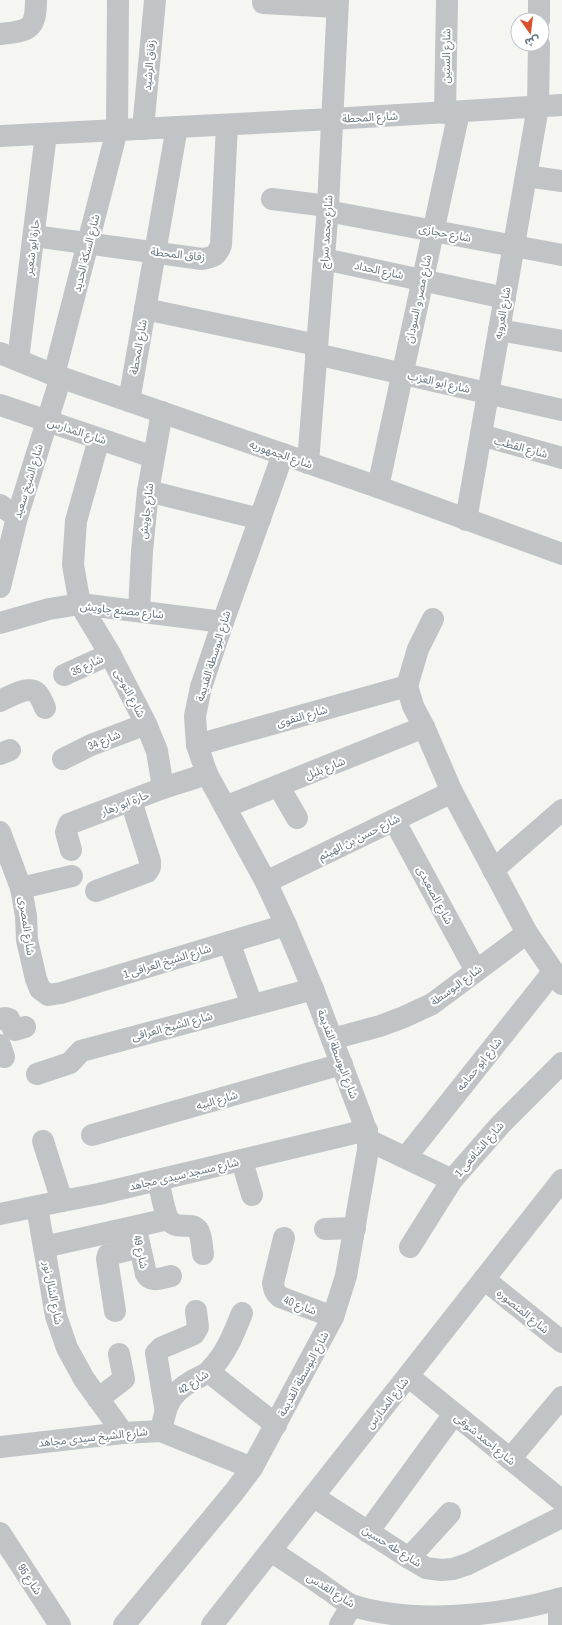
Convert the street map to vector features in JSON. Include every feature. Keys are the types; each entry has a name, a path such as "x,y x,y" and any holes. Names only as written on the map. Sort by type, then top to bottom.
{"street":[{"name":"شارع السكة الحديد","path":"58,376 117,130 118,0"},
{"name":"زقاق الرشيد","path":"143,129 155,0"},
{"name":"شارع الستين","path":"447,0 452,112"},
{"path":"539,0 539,12"},
{"path":"263,3 338,3"},
{"name":"شارع محمد سراج","path":"308,463 328,208 338,3"},
{"path":"0,34 28,29 35,20 36,5"},
{"name":"شارع العروبه","path":"466,520 538,107 539,52"},
{"name":"شارع المحطة","path":"0,136 227,125 562,105"},
{"name":"شارع مصر و السودان","path":"378,487 433,231 452,112"},
{"name":"زقاق المحطة","path":"34,236 202,259 211,257 218,252 221,245 227,125"},
{"name":"شارع المحطة","path":"129,401 177,127"},
{"name":"حارة ابو شعير","path":"9,357 34,236 46,134"},
{"path":"526,176 562,181"},
{"name":"شارع حجازى","path":"272,200 328,208 433,231 562,255"},
{"name":"شارع الحداد","path":"324,259 505,298"},
{"name":"شارع ابو العزب","path":"145,309 317,350 403,374 562,410"},
{"path":"499,330 562,341"},
{"name":"شارع الجمهوريه","path":"9,357 58,376 378,487 562,554"},
{"name":"شارع الشيخ سعيد","path":"0,587 6,511 47,421 58,376"},
{"name":"شارع المدارس","path":"0,405 154,457"},
{"name":"شارع جاويش","path":"139,611 142,551 148,491 162,412"},
{"name":"شارع القطب","path":"481,435 562,458"},
{"name":"شارع النوحى","path":"99,438 76,521 72,566 80,604 110,654 146,724 157,751 163,788"},
{"name":"شارع البوسطة القديمة","path":"124,1625 234,1492 252,1468 333,1318 346,1276 355,1228 368,1135 313,989 286,924 266,882 207,774 197,745 195,716 201,687 283,454"},
{"path":"148,491 260,519"},
{"name":"شارع مصنع جاويش","path":"0,623 49,609 80,604 223,622"},
{"path":"433,619 418,648 407,686 413,706 424,727 452,792 493,870 527,933 558,978"},
{"name":"شارع 35","path":"64,675 110,654"},
{"name":"شارع التقوى","path":"197,745 407,686"},
{"path":"0,701 26,691 31,691 39,694 45,708"},
{"name":"شارع 34","path":"63,758 91,744 146,724"},
{"name":"شارع بلبل","path":"225,808 424,727"},
{"name":"حارة ابو زهار","path":"71,850 66,832 69,824 163,788 207,774"},
{"path":"279,786 297,818"},
{"name":"شارع حسن بن الهيثم","path":"266,882 452,792"},
{"path":"96,891 147,872 150,868 150,861 131,801"},
{"path":"493,870 562,810"},
{"name":"شارع الصعيدى","path":"394,820 476,971"},
{"name":"شارع المصرى","path":"0,832 5,862 21,888 26,916 27,940 36,979 40,989 48,994"},
{"path":"21,888 72,876"},
{"name":"شارع الشيخ العراقى 1","path":"48,994 61,993 286,924"},
{"name":"شارع البوسطة","path":"332,1039 380,1026 432,1004 527,933"},
{"path":"229,942 252,1005"},
{"name":"شارع ابو حمامه","path":"406,1157 558,978"},
{"name":"شارع الشيخ العراقى","path":"37,1074 70,1063 80,1051 313,989"},
{"path":"0,1019 10,1019 13,1029 15,1030 25,1027"},
{"name":"شارع الشافعى 1","path":"410,1247 452,1180 501,1124 562,1063"},
{"name":"شارع البيه","path":"92,1135 342,1064"},
{"path":"368,1135 406,1157 452,1180"},
{"name":"شارع مسجد سيدى مجاهد","path":"0,1214 99,1194 242,1161 368,1135"},
{"path":"43,1141 62,1201"},
{"path":"242,1161 252,1195"},
{"path":"158,1180 168,1220 176,1226 192,1225 197,1228 200,1234 203,1254"},
{"name":"شارع المدارس","path":"212,1625 562,1180"},
{"name":"شارع الشال نور","path":"37,1206 58,1322 67,1348 84,1379 123,1433"},
{"path":"115,1311 107,1259 108,1255 168,1220"},
{"path":"326,1229 355,1228"},
{"path":"44,1247 138,1237"},
{"name":"شارع 49","path":"138,1237 148,1278 152,1280 171,1276"},
{"name":"شارع 40","path":"284,1238 273,1283 276,1294 280,1298 333,1318"},
{"name":"شارع المنصوره","path":"484,1279 562,1342"},
{"path":"165,1407 156,1352 161,1348 194,1334 198,1327 196,1311"},
{"name":"شارع 42","path":"161,1431 165,1407 178,1390 209,1372 227,1348 242,1313"},
{"path":"98,1399 124,1379 120,1354"},
{"path":"209,1372 276,1425"},
{"name":"شارع احمد شوقى","path":"408,1376 562,1501"},
{"path":"510,1459 562,1396"},
{"path":"368,1532 454,1414"},
{"name":"شارع الشيخ سيدى مجاهد","path":"0,1447 123,1433 161,1431 252,1468"},
{"name":"شارع طه حسين","path":"314,1497 426,1568 441,1570 453,1569 468,1564 562,1517"},
{"path":"409,1558 450,1512"},
{"name":"شارع 95","path":"0,1533 60,1625"},
{"name":"شارع القدس","path":"271,1551 352,1615 421,1621 458,1621 498,1614 560,1599"},
{"path":"559,1625 560,1599"},
{"path":"340,1625 352,1615"}]}
